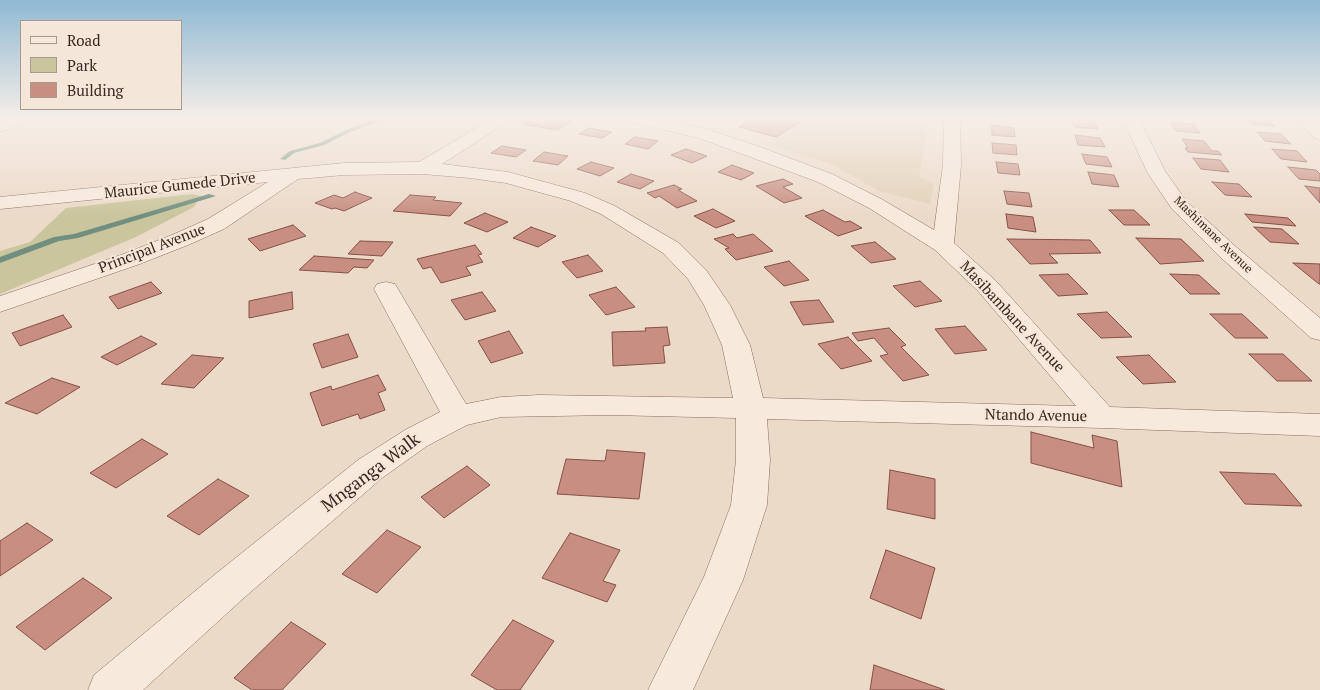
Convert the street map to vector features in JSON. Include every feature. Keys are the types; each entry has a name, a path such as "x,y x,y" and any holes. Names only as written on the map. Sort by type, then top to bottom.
{"street":[{"path":"423,168 451,151"},
{"name":"Masibambane Avenue","path":"755,151 825,178 876,204 943,245 987,286 1102,417"},
{"path":"943,245 952,151"},
{"name":"Mashimane Avenue","path":"1146,151 1156,172 1178,205 1227,251 1320,332"},
{"name":"Maurice Gumede Drive","path":"0,203 294,174 368,168 423,168 470,172 508,178 578,197 608,210 671,248 698,275 721,313 736,344 751,410 753,460 749,505 723,580 670,690"},
{"name":"Principal Avenue","path":"0,304 129,260 180,240 232,214 294,174"},
{"path":"386,289 458,416"},
{"name":"Mnganga Walk","path":"110,690 232,584 370,469 416,438 458,416 501,407 539,405 751,410"},
{"name":"Ntando Avenue","path":"751,410 1102,417 1320,424"}],"shaded area":[{"path":"789,151 923,151 919,177 934,183 930,204 879,191 831,164"}],"green space":[{"path":"192,194 201,196 194,207 136,237 0,294 0,251 30,242 66,208"}],"building":[{"path":"494,151 524,151 516,157 491,153"},
{"path":"680,151 693,151 707,156 692,163 671,155"},
{"path":"993,151 1017,151 1017,155 993,153"},
{"path":"1218,151 1222,155 1188,152"},
{"path":"1274,151 1297,151 1307,162 1281,159"},
{"path":"544,152 568,156 558,165 533,161"},
{"path":"1082,154 1107,157 1112,167 1086,164"},
{"path":"1193,158 1220,160 1229,172 1201,169"},
{"path":"591,162 614,168 600,176 577,169"},
{"path":"996,162 1018,164 1020,175 998,173"},
{"path":"732,165 754,173 741,180 718,172"},
{"path":"1288,167 1316,170 1320,174 1320,181 1299,179"},
{"path":"1088,172 1114,175 1119,187 1092,184"},
{"path":"631,174 654,181 640,189 617,182"},
{"path":"783,179 793,184 783,187 802,198 784,203 756,186"},
{"path":"1212,182 1239,184 1252,197 1225,195"},
{"path":"674,185 682,189 678,190 697,201 677,208 659,196 655,198 647,193"},
{"path":"1305,186 1320,188 1320,203"},
{"path":"1004,191 1029,193 1032,207 1007,204"},
{"path":"355,192 372,198 344,211 315,203 334,195 343,198"},
{"path":"410,195 436,197 433,200 462,203 450,216 393,211"},
{"path":"713,209 735,221 716,228 694,216"},
{"path":"823,210 845,222 850,221 862,228 838,236 805,216"},
{"path":"1109,210 1134,210 1150,225 1124,225"},
{"path":"485,213 508,222 487,232 464,223"},
{"path":"1006,214 1033,217 1036,232 1008,228"},
{"path":"1245,214 1288,218 1296,226 1252,222"},
{"path":"293,225 306,236 260,251 248,239"},
{"path":"531,227 556,236 538,247 513,238"},
{"path":"1254,227 1282,229 1299,244 1270,242"},
{"path":"733,234 737,238 753,234 773,251 736,260 725,249 729,248 714,239"},
{"path":"1136,238 1181,239 1204,261 1160,264"},
{"path":"1007,239 1090,240 1101,253 1049,254 1058,263 1030,264"},
{"path":"360,241 393,242 382,256 348,254"},
{"path":"875,242 896,259 871,263 851,246"},
{"path":"475,245 482,254 478,255 483,262 466,267 471,275 441,283 431,267 423,269 417,259"},
{"path":"588,255 603,271 577,278 562,262"},
{"path":"314,256 374,260 367,268 354,267 348,273 299,270"},
{"path":"789,261 809,280 784,286 764,267"},
{"path":"1293,263 1320,264 1320,284 1319,284"},
{"path":"1068,274 1088,294 1058,296 1039,275"},
{"path":"1170,274 1199,275 1220,294 1190,294"},
{"path":"920,281 942,301 915,307 893,286"},
{"path":"151,282 162,293 118,309 109,297"},
{"path":"616,287 635,307 606,315 589,295"},
{"path":"292,292 293,309 249,318 249,301"},
{"path":"482,292 496,311 465,320 451,300"},
{"path":"819,300 834,322 803,325 790,302"},
{"path":"1107,312 1132,337 1101,338 1077,314"},
{"path":"1210,314 1242,314 1268,338 1235,338"},
{"path":"63,315 72,327 20,346 12,333"},
{"path":"965,326 987,350 955,354 935,329"},
{"path":"667,327 670,345 663,346 665,363 613,366 612,332 646,331 645,328"},
{"path":"889,328 906,345 901,347 929,375 903,381 880,356 888,354 874,338 858,341 852,333"},
{"path":"509,331 523,353 491,363 478,341"},
{"path":"348,334 358,357 322,368 313,344"},
{"path":"141,336 157,344 117,365 101,357"},
{"path":"848,337 872,361 841,369 818,344"},
{"path":"1249,354 1283,354 1312,381 1277,381"},
{"path":"192,355 224,358 194,388 161,384"},
{"path":"1149,355 1176,382 1143,384 1116,357"},
{"path":"378,375 386,390 378,393 385,410 360,419 358,414 322,426 310,393 331,386 332,390"},
{"path":"52,378 80,387 37,414 5,403"},
{"path":"1031,432 1094,448 1092,435 1117,441 1122,487 1031,463"},
{"path":"142,439 168,454 116,488 90,473"},
{"path":"607,450 645,453 639,499 557,494 566,459 605,461"},
{"path":"467,466 490,485 444,518 421,497"},
{"path":"890,470 935,479 935,519 887,509"},
{"path":"1220,472 1275,474 1302,506 1245,504"},
{"path":"218,479 249,496 199,535 167,516"},
{"path":"27,523 53,540 0,576 0,541"},
{"path":"387,530 421,547 377,593 342,574"},
{"path":"570,533 620,550 603,581 616,585 607,602 542,578"},
{"path":"886,550 935,568 921,619 870,598"},
{"path":"83,578 112,598 45,650 16,627"},
{"path":"513,620 554,641 520,690 497,690 471,675"},
{"path":"291,622 326,644 282,690 252,690 234,678"},
{"path":"874,665 945,690 870,690"}],"waterway":[{"path":"283,159 295,151"},
{"path":"0,260 57,239 75,236 212,196"}]}
